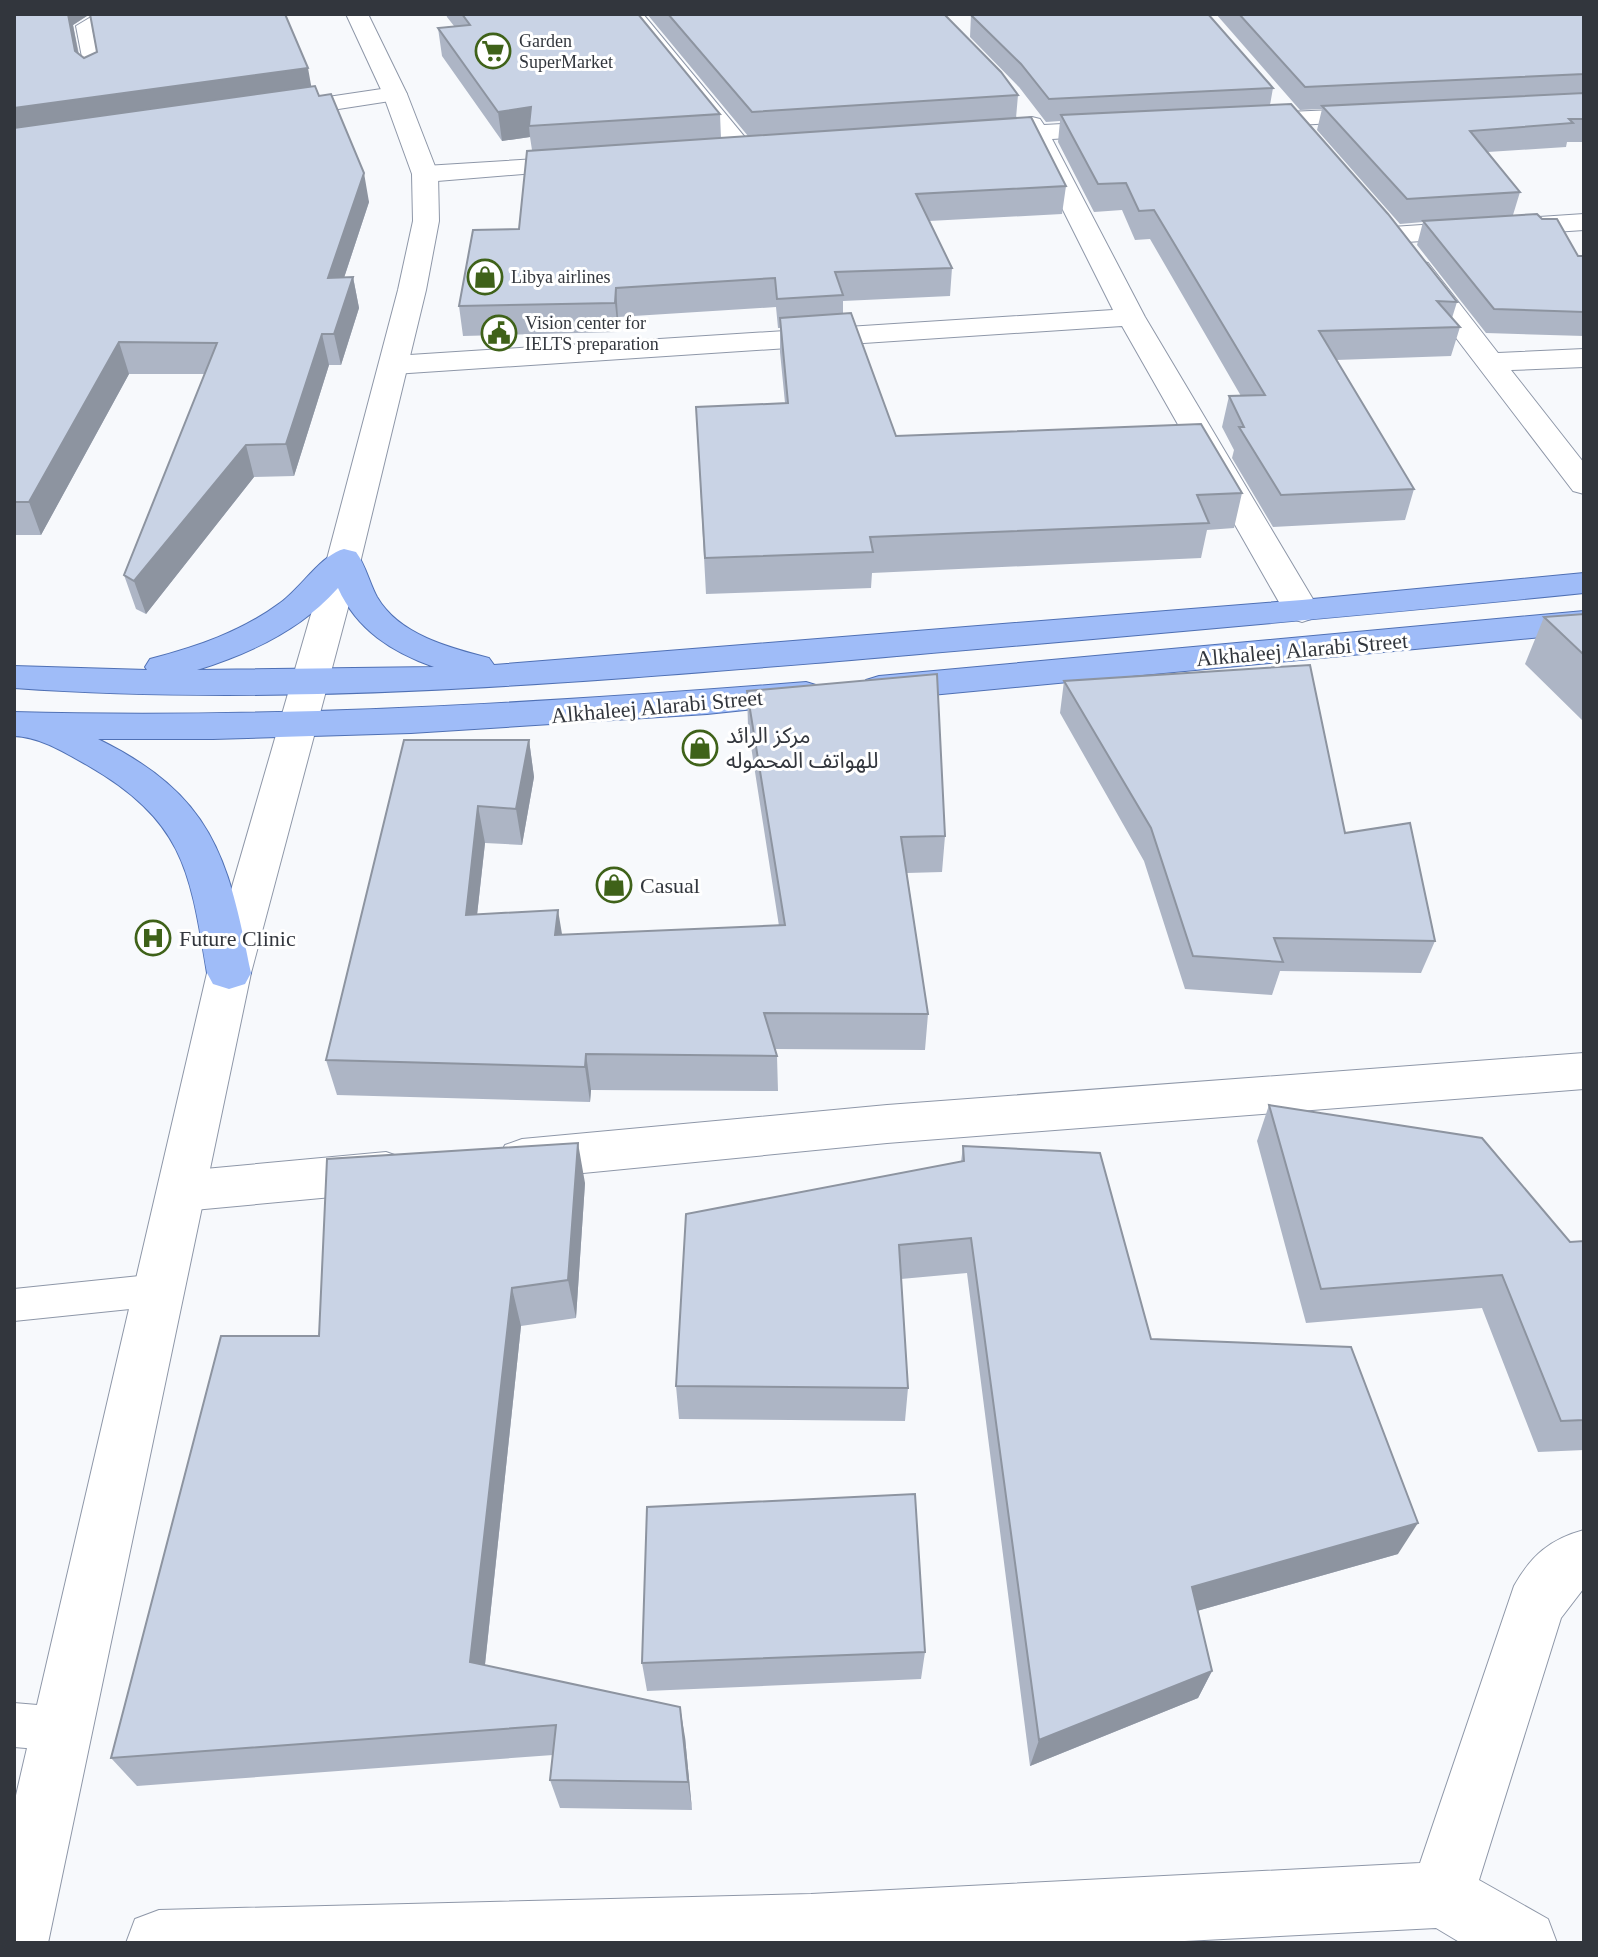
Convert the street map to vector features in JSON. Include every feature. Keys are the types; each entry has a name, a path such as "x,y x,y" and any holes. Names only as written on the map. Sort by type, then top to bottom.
{"main road":[{"path":"88,682 179,663 222,650 261,631 307,600 344,559 366,608 382,624 414,645 447,660 521,676"},
{"name":"Alkhaleej Alarabi Street","path":"26,724 306,703 521,676 1302,611 1584,583"},
{"name":"Alkhaleej Alarabi Street","path":"14,677 306,703 522,717 842,691 1584,622"},
{"path":"26,724 118,765 150,788 181,818 203,858 229,973"}],"street":[{"path":"15,1943 38,1727 159,1290 229,973 344,559 394,365 426,221 425,174 395,94 357,14"},
{"path":"632,14 744,152"},
{"path":"252,115 395,94"},
{"path":"1272,95 1313,142"},
{"path":"1019,107 1038,133 1131,317 1302,611"},
{"path":"1213,123 1400,114"},
{"path":"961,138 1133,127"},
{"path":"714,154 775,150"},
{"path":"425,174 607,161"},
{"path":"1374,213 1584,484"},
{"path":"1392,235 1584,222"},
{"path":"394,365 1131,317"},
{"path":"1490,362 1584,358"},
{"path":"480,1163 887,1124 1584,1071"},
{"path":"183,1191 433,1167"},
{"path":"1442,1895 1535,1607 1549,1581 1576,1559 1584,1558"},
{"path":"159,1943 811,1927 1442,1895 1524,1943"}],"lane":[{"path":"94,78 84,26 108,14"},
{"path":"14,1305 159,1290"}],"building":[{"path":"14,14 68,14 75,51 84,58 97,52 90,14 285,14 308,68 14,108"},
{"path":"462,14 638,14 720,114 529,126 531,107 498,112 438,28 470,25"},
{"path":"668,14 944,14 1001,72 1018,95 752,112"},
{"path":"1208,14 1273,88 1049,99 1021,64 971,15"},
{"path":"1239,14 1584,14 1584,74 1305,87"},
{"path":"315,86 319,96 331,94 364,173 328,278 353,277 334,334 322,334 286,444 246,445 134,581 124,575 217,343 119,342 29,502 14,502 14,128"},
{"path":"1584,93 1584,119 1569,119 1573,123 1470,131 1520,192 1407,199 1322,106"},
{"path":"1291,104 1388,214 1457,302 1437,301 1460,327 1319,331 1414,489 1281,495 1239,427 1244,427 1229,396 1265,395 1154,210 1139,211 1126,183 1098,184 1061,115"},
{"path":"1031,117 1066,186 916,194 952,268 835,272 843,295 777,299 775,278 616,288 615,303 459,306 473,230 519,229 527,151"},
{"path":"1537,214 1542,219 1557,219 1578,256 1584,256 1584,312 1494,309 1423,221"},
{"path":"851,313 896,436 1201,424 1242,493 1197,495 1209,523 870,537 873,552 705,558 696,407 788,403 780,318"},
{"path":"1584,614 1584,655 1544,617"},
{"path":"1310,665 1345,833 1410,823 1435,941 1274,938 1283,962 1193,956 1151,828 1064,681"},
{"path":"937,674 945,836 901,837 928,1014 764,1013 777,1056 586,1054 585,1067 326,1060 404,740 529,740 516,809 478,806 466,915 558,910 555,935 785,925 747,691"},
{"path":"1269,1105 1482,1138 1570,1242 1584,1241 1584,1420 1561,1421 1502,1275 1321,1289"},
{"path":"578,1143 568,1280 512,1288 470,1662 680,1707 688,1782 550,1780 556,1725 111,1758 221,1336 319,1336 327,1159"},
{"path":"963,1146 1100,1153 1151,1339 1351,1347 1418,1523 1192,1587 1212,1671 1039,1740 971,1238 899,1245 908,1388 676,1386 686,1214 964,1161"},
{"path":"915,1494 925,1652 642,1663 647,1507"}],"place":[{"name":"Garden SuperMarket","path":"493,51"},
{"name":"Libya airlines","path":"485,277"},
{"name":"Vision center for IELTS preparation","path":"499,333"},
{"name":"مركز الرائد للهواتف المحموله","path":"700,748"},
{"name":"Casual","path":"614,885"},
{"name":"Future Clinic","path":"153,938"}]}
